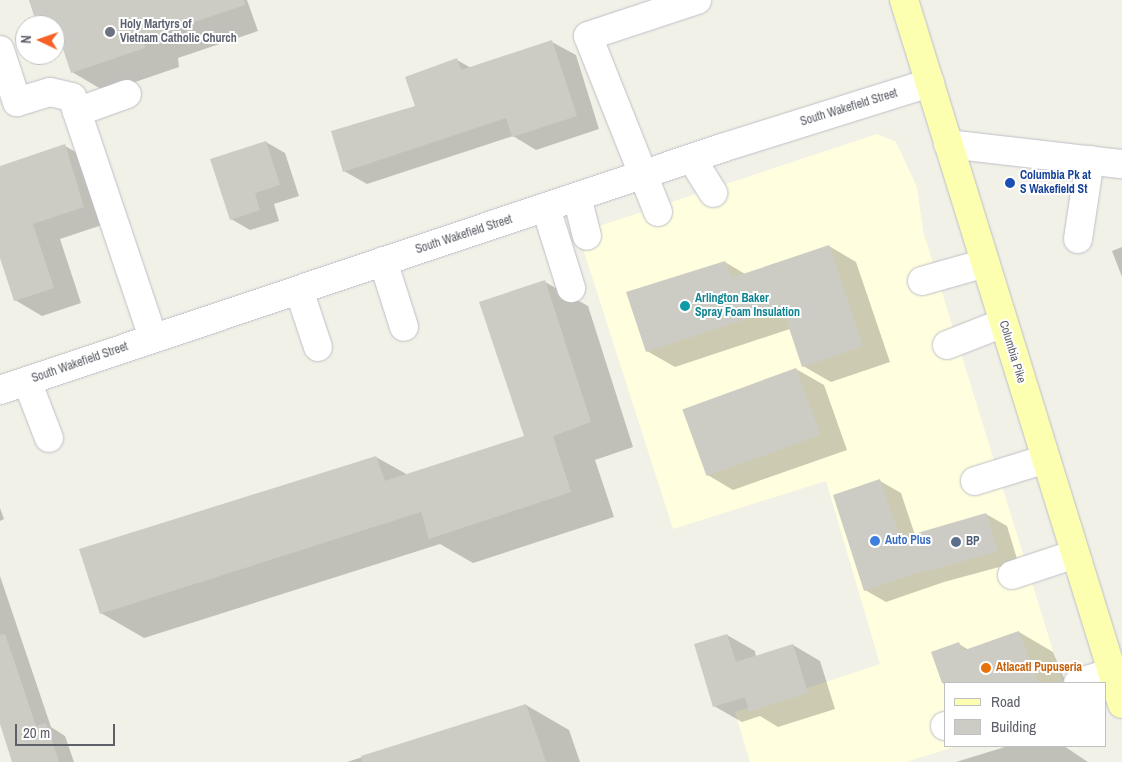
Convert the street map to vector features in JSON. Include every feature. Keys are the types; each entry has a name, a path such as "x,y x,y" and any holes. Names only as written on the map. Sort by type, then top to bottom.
{"main road":[{"name":"Columbia Pike","path":"904,0 1003,323 1118,687"}],"street":[{"path":"658,212 645,174 588,36 697,0"},
{"path":"0,50 17,102 50,92 72,97 153,338"},
{"name":"South Wakefield Street","path":"0,390 645,174 930,84"},
{"path":"77,112 127,94"},
{"path":"948,144 1122,164"},
{"path":"692,159 713,193"},
{"path":"1078,239 1090,160"},
{"path":"578,197 587,236"},
{"path":"546,208 571,288"},
{"path":"383,261 404,327"},
{"path":"922,280 985,263"},
{"path":"299,290 318,347"},
{"path":"947,345 1003,323"},
{"path":"27,381 49,438"},
{"path":"975,481 1046,459"},
{"path":"1012,575 1075,554"}],"shaded area":[{"path":"877,134 896,142 917,187 923,231 1063,682 944,682 944,747 954,747 906,762 750,762 735,712 880,664 826,481 673,529 578,233"}],"building":[{"name":"Holy Martyrs of Vietnam Catholic Church","path":"29,0 244,0 245,5 144,39 145,48 71,73 65,55 65,15 34,15"},
{"path":"552,40 577,116 512,137 506,118 343,172 331,131 415,106 405,77 457,58 461,70"},
{"path":"266,141 280,185 255,193 260,210 230,220 210,159"},
{"path":"65,144 84,207 33,224 54,288 14,301 0,258 0,166"},
{"path":"829,245 863,346 802,367 782,307 646,352 626,292 725,261 731,278"},
{"path":"545,280 591,422 553,436 571,492 429,539 421,512 100,614 79,549 376,456 385,481 524,436 479,302"},
{"path":"796,368 820,435 707,476 682,409"},
{"path":"880,479 900,538 986,513 998,551 925,572 925,570 864,591 833,495"},
{"name":"Atlacatl Pupuseria","path":"1019,631 1038,682 942,683 931,652 959,642 962,651"},
{"path":"5,634 36,726 46,723 59,762 12,762 0,724 0,635"},
{"path":"727,634 736,662 793,644 808,693 749,712 745,697 713,707 694,644"},
{"path":"526,704 546,762 362,762 361,756"}],"place":[{"name":"Holy Martyrs of Vietnam Catholic Church","path":"110,32"},
{"name":"Columbia Pk at S Wakefield St","path":"1010,183"},
{"name":"Arlington Baker Spray Foam Insulation","path":"685,306"},
{"name":"Auto Plus","path":"875,541"},
{"name":"BP","path":"956,542"},
{"name":"Atlacatl Pupuseria","path":"986,668"}]}
